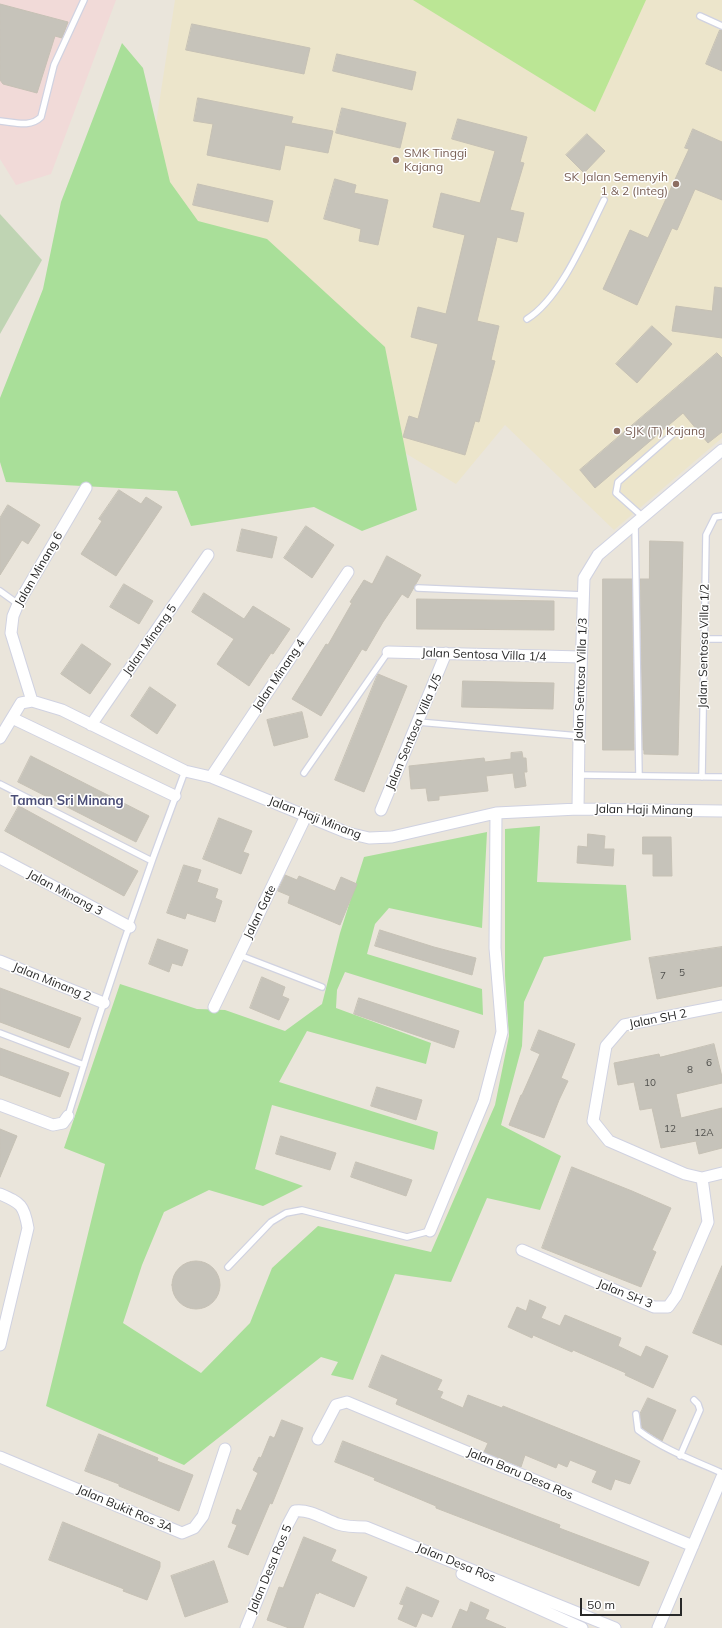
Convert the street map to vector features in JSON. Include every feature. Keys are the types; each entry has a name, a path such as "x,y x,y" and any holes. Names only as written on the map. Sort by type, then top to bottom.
{"street":[{"name":"Jalan Sentosa Villa 1/3","path":"578,809 584,578 598,555 722,450"},
{"name":"Jalan Minang 6","path":"26,702 11,633 13,616 18,604 86,488"},
{"name":"Jalan Minang 5","path":"91,725 208,555"},
{"name":"Jalan Minang 4","path":"211,777 348,572"},
{"name":"Jalan Sentosa Villa 1/4","path":"388,652 581,657"},
{"name":"Jalan Sentosa Villa 1/5","path":"381,810 446,653"},
{"name":"Jalan Haji Minang","path":"26,702 62,710 185,772 211,777 348,833 369,838 392,837 496,813 578,809 722,811"},
{"path":"0,738 12,718 26,702"},
{"path":"12,718 176,796"},
{"path":"430,1231 484,1101 502,1032 495,948 496,813"},
{"name":"Jalan Gate","path":"214,1007 306,816"},
{"name":"Jalan Minang 3","path":"0,858 130,927"},
{"name":"Jalan Minang 2","path":"0,961 104,1003"},
{"name":"Jalan SH 2","path":"702,1178 685,1174 609,1141 593,1121 606,1046 624,1025 722,1006"},
{"path":"0,1105 53,1125 63,1123 68,1116"},
{"path":"702,1178 722,1173"},
{"name":"Jalan SH 3","path":"522,1250 654,1307 668,1307 676,1296 708,1222 702,1178"},
{"path":"0,1194 16,1200 25,1211 28,1228 1,1332 0,1344"},
{"name":"Jalan Baru Desa Ros","path":"318,1439 336,1405 347,1402 693,1546"},
{"name":"Jalan Bukit Ros 3A","path":"0,1456 182,1533 194,1528 203,1516 225,1450"},
{"path":"658,1628 722,1477"},
{"name":"Jalan Desa Ros","path":"295,1511 304,1510 349,1527 366,1527 615,1628"},
{"name":"Jalan Desa Ros 5","path":"246,1628 287,1526 295,1511"},
{"name":"Jalan Desa Ros","path":"462,1574 578,1626"},
{"path":"552,1614 556,1603"},
{"path":"578,1613 578,1626"}],"lane":[{"path":"0,120 30,124 37,122 41,117 54,65 84,0"},
{"path":"700,16 722,26"},
{"path":"528,320 536,314 562,283 604,200"},
{"path":"639,776 639,520 616,493 618,482 675,432"},
{"name":"Jalan Sentosa Villa 1/2","path":"702,777 706,535 715,517 722,516"},
{"path":"418,588 583,595"},
{"path":"0,591 18,604"},
{"path":"704,639 722,639"},
{"path":"304,773 388,652"},
{"path":"418,722 579,736"},
{"path":"68,1116 152,861 185,772"},
{"path":"579,775 722,777"},
{"path":"0,784 152,861"},
{"path":"239,955 322,987"},
{"path":"0,1033 84,1064"},
{"path":"228,1267 272,1222 286,1212 302,1210 406,1237 430,1231"},
{"path":"680,1456 700,1410 698,1404 694,1400"},
{"path":"636,1414 638,1430 649,1438 680,1456 722,1473"}],"shaded area":[{"path":"0,0 116,0 51,174 16,185 0,159"},
{"name":"SMK Tinggi Kajang","path":"175,0 722,0 722,438 614,530 505,425 456,484 131,286"}],"green space":[{"path":"413,0 646,0 595,112"},
{"path":"122,43 143,68 170,182 198,221 267,239 385,347 417,510 362,531 314,507 191,526 177,491 6,482 0,462 0,398 43,289 61,202"},
{"path":"0,214 42,260 0,334"},
{"path":"540,826 537,882 626,885 631,940 544,957 524,1002 522,1046 501,1125 561,1156 540,1210 487,1198 451,1282 395,1274 353,1380 331,1375 338,1362 321,1357 184,1465 46,1406 105,1164 64,1148 120,984 197,1009 225,1010 285,1031 322,1004 340,933 364,857 487,832 482,928 389,908 375,924 367,954 482,989 483,1015 345,972 337,990 336,1008 431,1043 426,1064 307,1031 279,1082 438,1132 434,1150 272,1105 255,1169 303,1186 263,1206 209,1190 164,1212 142,1265 123,1323 201,1373 250,1323 272,1268 318,1226 431,1252 495,1105 509,1036 505,976 505,829"}],"building":[{"path":"0,4 68,22 62,38 55,36 37,93 3,84 0,80"},
{"path":"192,24 310,48 304,74 186,50"},
{"path":"720,30 722,30 722,71 706,64"},
{"path":"337,54 416,72 412,90 333,71"},
{"path":"198,98 293,117 291,123 333,131 328,153 285,145 280,170 207,155 213,124 194,121"},
{"path":"342,108 406,123 400,148 336,133"},
{"path":"458,119 527,137 520,162 524,163 510,210 524,213 517,242 497,237 477,321 499,326 491,360 495,361 479,422 475,421 465,455 403,437 409,416 418,419 438,344 411,337 418,307 446,314 465,235 433,227 441,193 480,203 495,151 452,139"},
{"path":"693,129 722,142 722,200 695,189 677,230 672,228 637,305 603,289 630,230 648,238 689,149 685,148"},
{"path":"587,134 605,151 584,173 566,155"},
{"path":"335,179 356,185 354,193 388,200 378,245 359,241 361,229 324,219"},
{"path":"198,184 273,201 268,222 193,205"},
{"path":"715,287 722,288 722,338 672,331 676,306 712,311"},
{"path":"652,326 672,344 637,383 616,364"},
{"path":"717,353 722,358 722,432 708,443 683,413 595,488 580,470"},
{"path":"119,490 141,504 146,497 162,507 116,576 81,554 102,521 99,519"},
{"path":"8,505 40,525 28,544 22,540 0,575 0,518"},
{"path":"306,526 334,545 312,578 284,558"},
{"path":"242,529 277,537 272,558 237,551"},
{"path":"650,541 683,542 678,755 644,754 643,750 640,579 649,579"},
{"path":"387,556 421,575 408,598 402,594 366,651 362,649 321,716 292,699 326,644 328,645 352,603 350,602 364,580 372,584"},
{"path":"603,579 632,579 634,750 603,750"},
{"path":"124,584 153,601 139,624 110,607"},
{"path":"204,593 244,619 253,606 290,629 273,654 271,653 249,686 217,664 234,639 192,612"},
{"path":"417,599 554,601 554,630 417,629"},
{"path":"82,644 111,664 90,694 61,674"},
{"path":"378,674 407,686 364,792 335,780"},
{"path":"463,681 554,683 553,709 462,707"},
{"path":"150,687 176,705 157,734 131,716"},
{"path":"302,712 308,737 274,746 267,720"},
{"path":"522,752 523,758 526,758 527,772 524,772 526,786 515,788 513,773 486,776 488,791 439,796 439,800 428,801 426,788 411,789 409,766 484,758 485,762 511,759 511,753"},
{"path":"31,756 149,816 136,842 18,782"},
{"path":"19,806 138,871 124,896 5,831"},
{"path":"219,818 252,831 243,852 249,854 241,874 203,859"},
{"path":"588,834 605,836 604,849 614,849 613,866 577,863 578,846 587,847"},
{"path":"643,837 671,837 672,876 653,876 653,854 643,854"},
{"path":"184,865 201,870 197,882 218,889 215,898 222,901 215,922 187,913 185,919 167,913"},
{"path":"285,875 297,880 299,876 335,891 341,877 357,884 340,925 288,903 290,896 278,891"},
{"path":"380,930 476,958 472,975 375,946"},
{"path":"158,939 188,950 182,966 172,963 169,972 149,964"},
{"path":"722,947 722,986 657,999 649,958"},
{"path":"262,977 285,987 282,996 289,999 279,1020 250,1008"},
{"path":"0,988 81,1018 69,1048 0,1022"},
{"path":"359,998 459,1031 454,1048 354,1014"},
{"path":"539,1030 575,1044 561,1078 568,1081 544,1138 509,1125 540,1054 531,1050"},
{"path":"714,1044 722,1077 722,1083 676,1094 681,1118 722,1108 722,1148 699,1154 696,1141 661,1148 652,1108 640,1110 634,1082 618,1085 614,1063 659,1054 660,1057"},
{"path":"0,1048 69,1073 60,1097 0,1075"},
{"path":"377,1087 422,1100 416,1120 371,1106"},
{"path":"0,1129 17,1136 0,1177"},
{"path":"281,1136 336,1153 330,1170 276,1154"},
{"path":"356,1162 412,1180 406,1196 351,1177"},
{"path":"572,1167 671,1208 652,1250 656,1252 641,1287 542,1248"},
{"path":"196,1261 205,1263 213,1268 218,1276 220,1285 218,1294 213,1302 205,1307 196,1309 187,1307 179,1302 174,1294 172,1285 174,1276 179,1268 187,1263"},
{"path":"722,1266 722,1345 693,1333"},
{"path":"530,1300 546,1307 541,1318 560,1326 565,1315 621,1338 618,1346 641,1357 646,1346 668,1356 653,1388 625,1375 626,1373 573,1350 572,1352 533,1335 532,1338 508,1327 517,1307 526,1311"},
{"path":"382,1355 442,1380 437,1390 443,1392 440,1398 463,1408 468,1395 502,1408 503,1406 640,1461 630,1484 615,1479 611,1490 592,1482 597,1471 570,1460 567,1467 558,1463 556,1468 525,1455 521,1467 484,1452 488,1443 396,1404 398,1399 369,1387"},
{"path":"648,1398 676,1410 662,1441 642,1428 640,1414"},
{"path":"282,1420 303,1428 272,1504 270,1503 248,1555 228,1547 237,1525 232,1523 237,1509 241,1511 258,1473 253,1470 259,1457 261,1458 270,1436 274,1438"},
{"path":"99,1434 158,1458 157,1461 193,1475 179,1511 119,1486 119,1484 85,1471"},
{"path":"343,1441 560,1525 559,1528 649,1562 639,1586 436,1508 436,1506 374,1480 375,1478 335,1462"},
{"path":"63,1522 160,1562 160,1567 147,1600 123,1591 124,1589 49,1560"},
{"path":"304,1537 336,1550 331,1561 367,1577 354,1607 319,1592 318,1594 316,1593 303,1628 289,1628 267,1620 279,1587 283,1588"},
{"path":"214,1561 228,1602 185,1617 171,1576"},
{"path":"407,1587 439,1601 432,1617 422,1613 416,1627 398,1619 404,1605 400,1604"},
{"path":"471,1602 489,1610 485,1619 506,1628 452,1628 460,1609 467,1612"}],"place":[{"name":"SMK Tinggi Kajang","path":"396,160"},
{"name":"SK Jalan Semenyih 1 & 2 (Integ)","path":"676,184"},
{"name":"SJK (T) Kajang","path":"617,431"}],"district":[{"name":"Taman Sri Minang","path":"67,801"}]}
